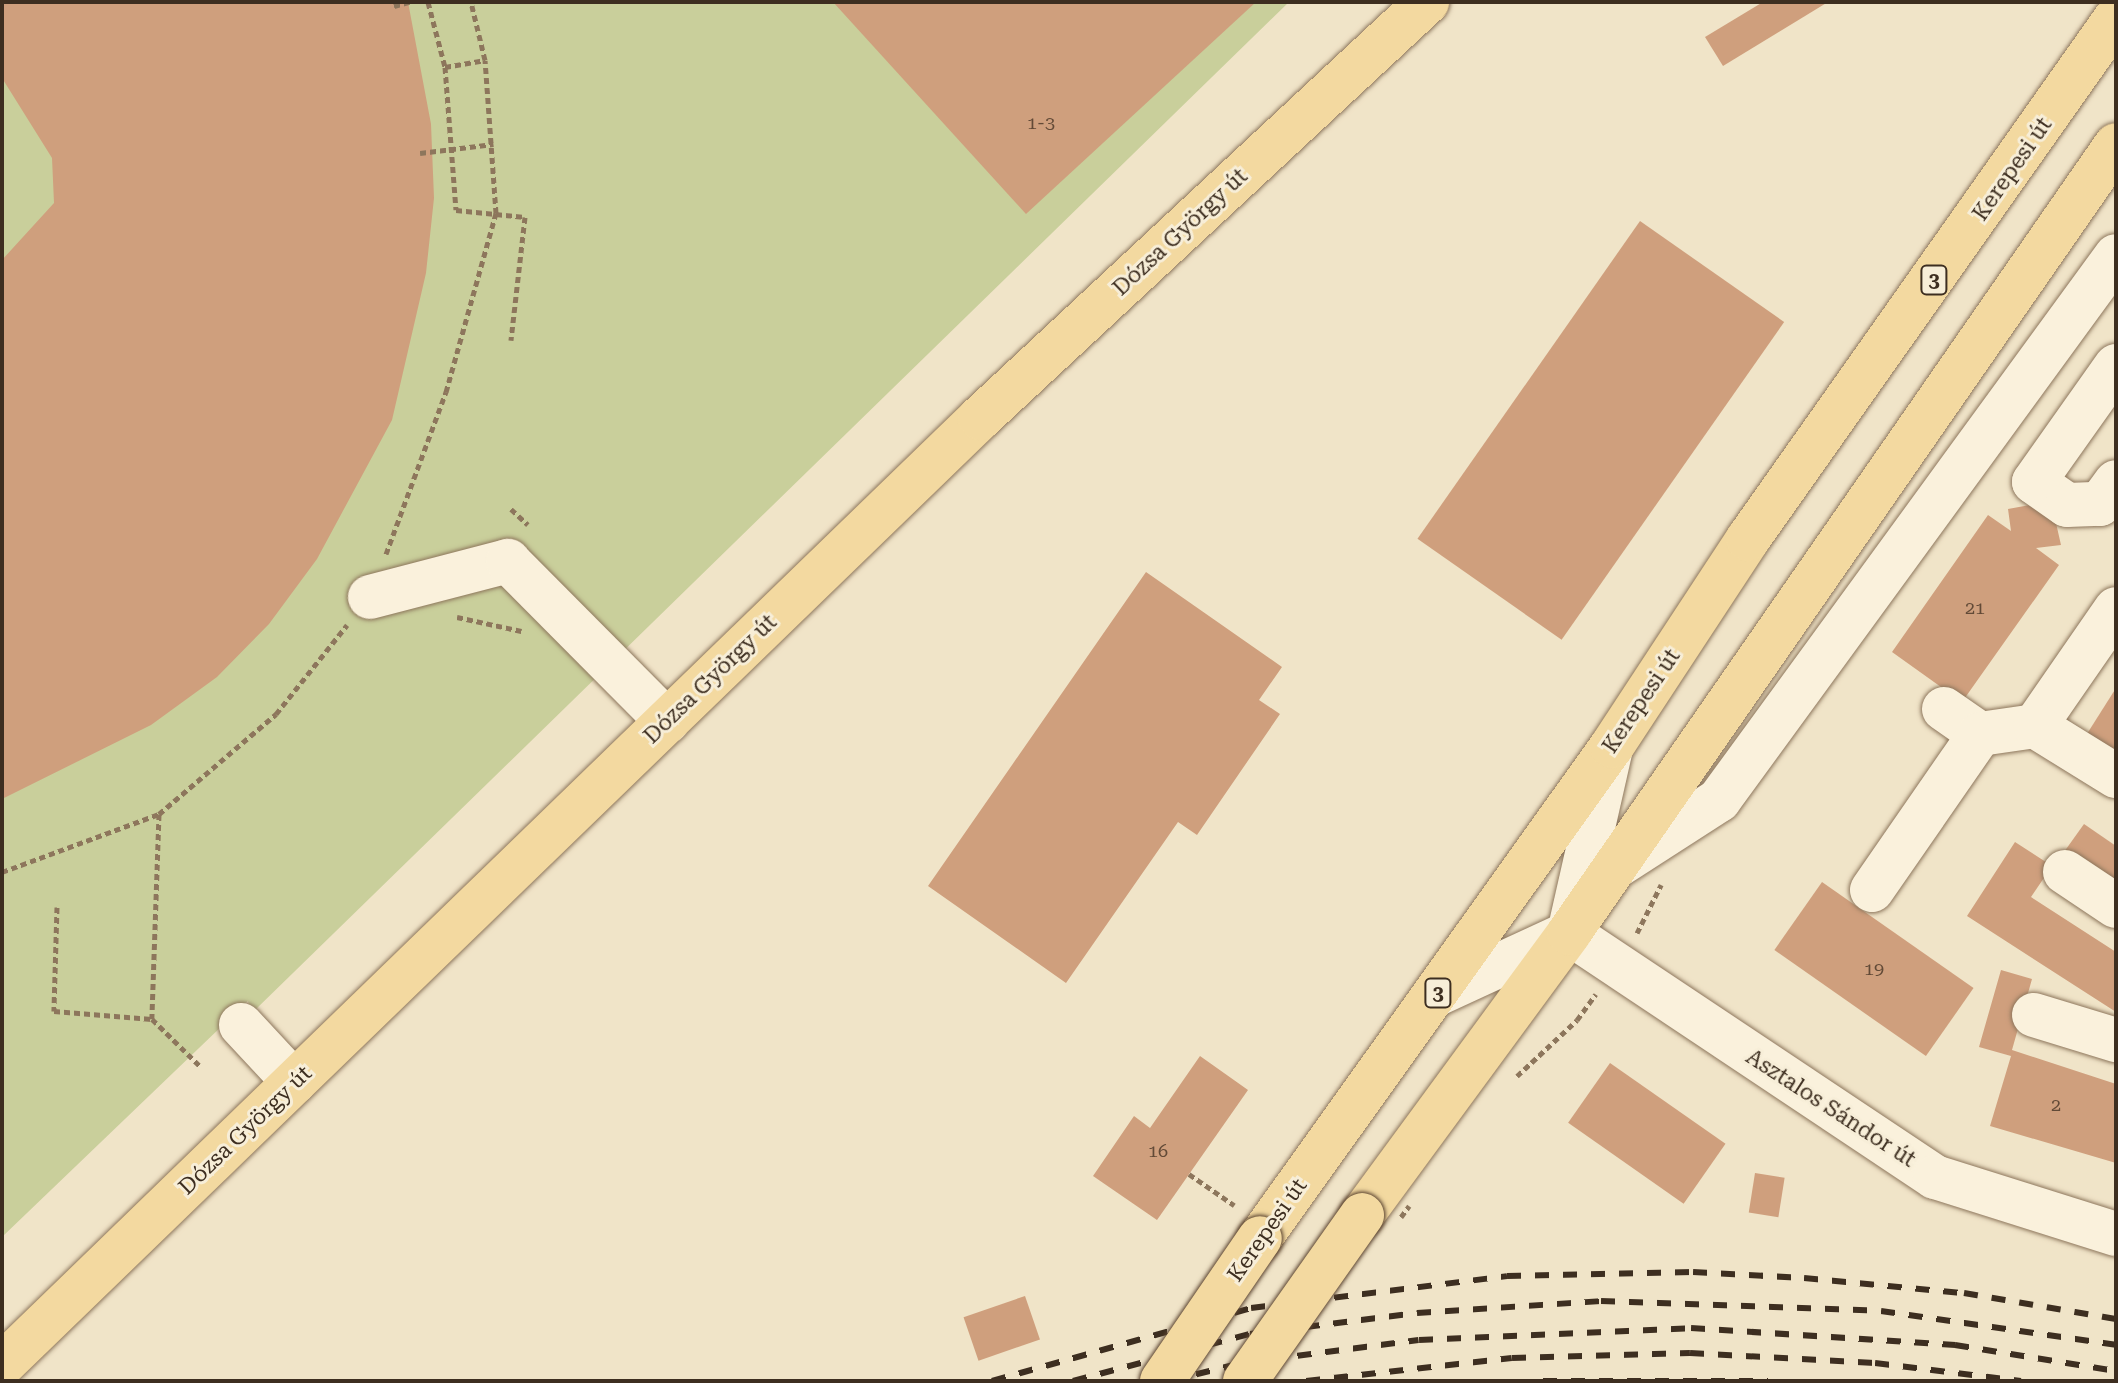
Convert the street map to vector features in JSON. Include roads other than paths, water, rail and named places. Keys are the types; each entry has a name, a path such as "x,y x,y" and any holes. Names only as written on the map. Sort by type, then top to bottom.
{"main road":[{"name":"Dózsa György út","path":"2,1365 980,418 1427,2"},
{"name":"Kerepesi út","path":"1162,1381 1247,1221 1437,994 1612,746 1748,539 2116,18"},
{"path":"1245,1381 1362,1215 1569,933 1607,872 2116,145"}],"street":[{"path":"1607,872 1719,800 2112,269"},
{"path":"2116,366 2034,482 2067,505 2100,504 2116,482"},
{"path":"370,597 508,561 667,721"},
{"path":"2035,726 2116,609"},
{"path":"1944,709 1980,734 2035,726 2116,776"},
{"path":"1872,890 1980,734"},
{"path":"1437,994 1569,933 1612,746"},
{"path":"2065,872 2116,906"},
{"name":"Asztalos Sándor út","path":"1569,933 1935,1177 2116,1234"},
{"path":"2034,1015 2116,1040"},
{"path":"241,1025 294,1082"}],"railway":[{"path":"992,1381 1251,1308 1507,1276 1693,1272 1804,1278 1964,1293 2116,1319"},
{"path":"1073,1381 1250,1334 1417,1313 1601,1301 1881,1311 2116,1345"},
{"path":"1169,1381 1242,1363 1419,1340 1691,1328 1955,1345 2116,1371"},
{"path":"1306,1381 1512,1358 1690,1353 1875,1363 2021,1381"},
{"path":"1543,1381 1768,1381"}]}
